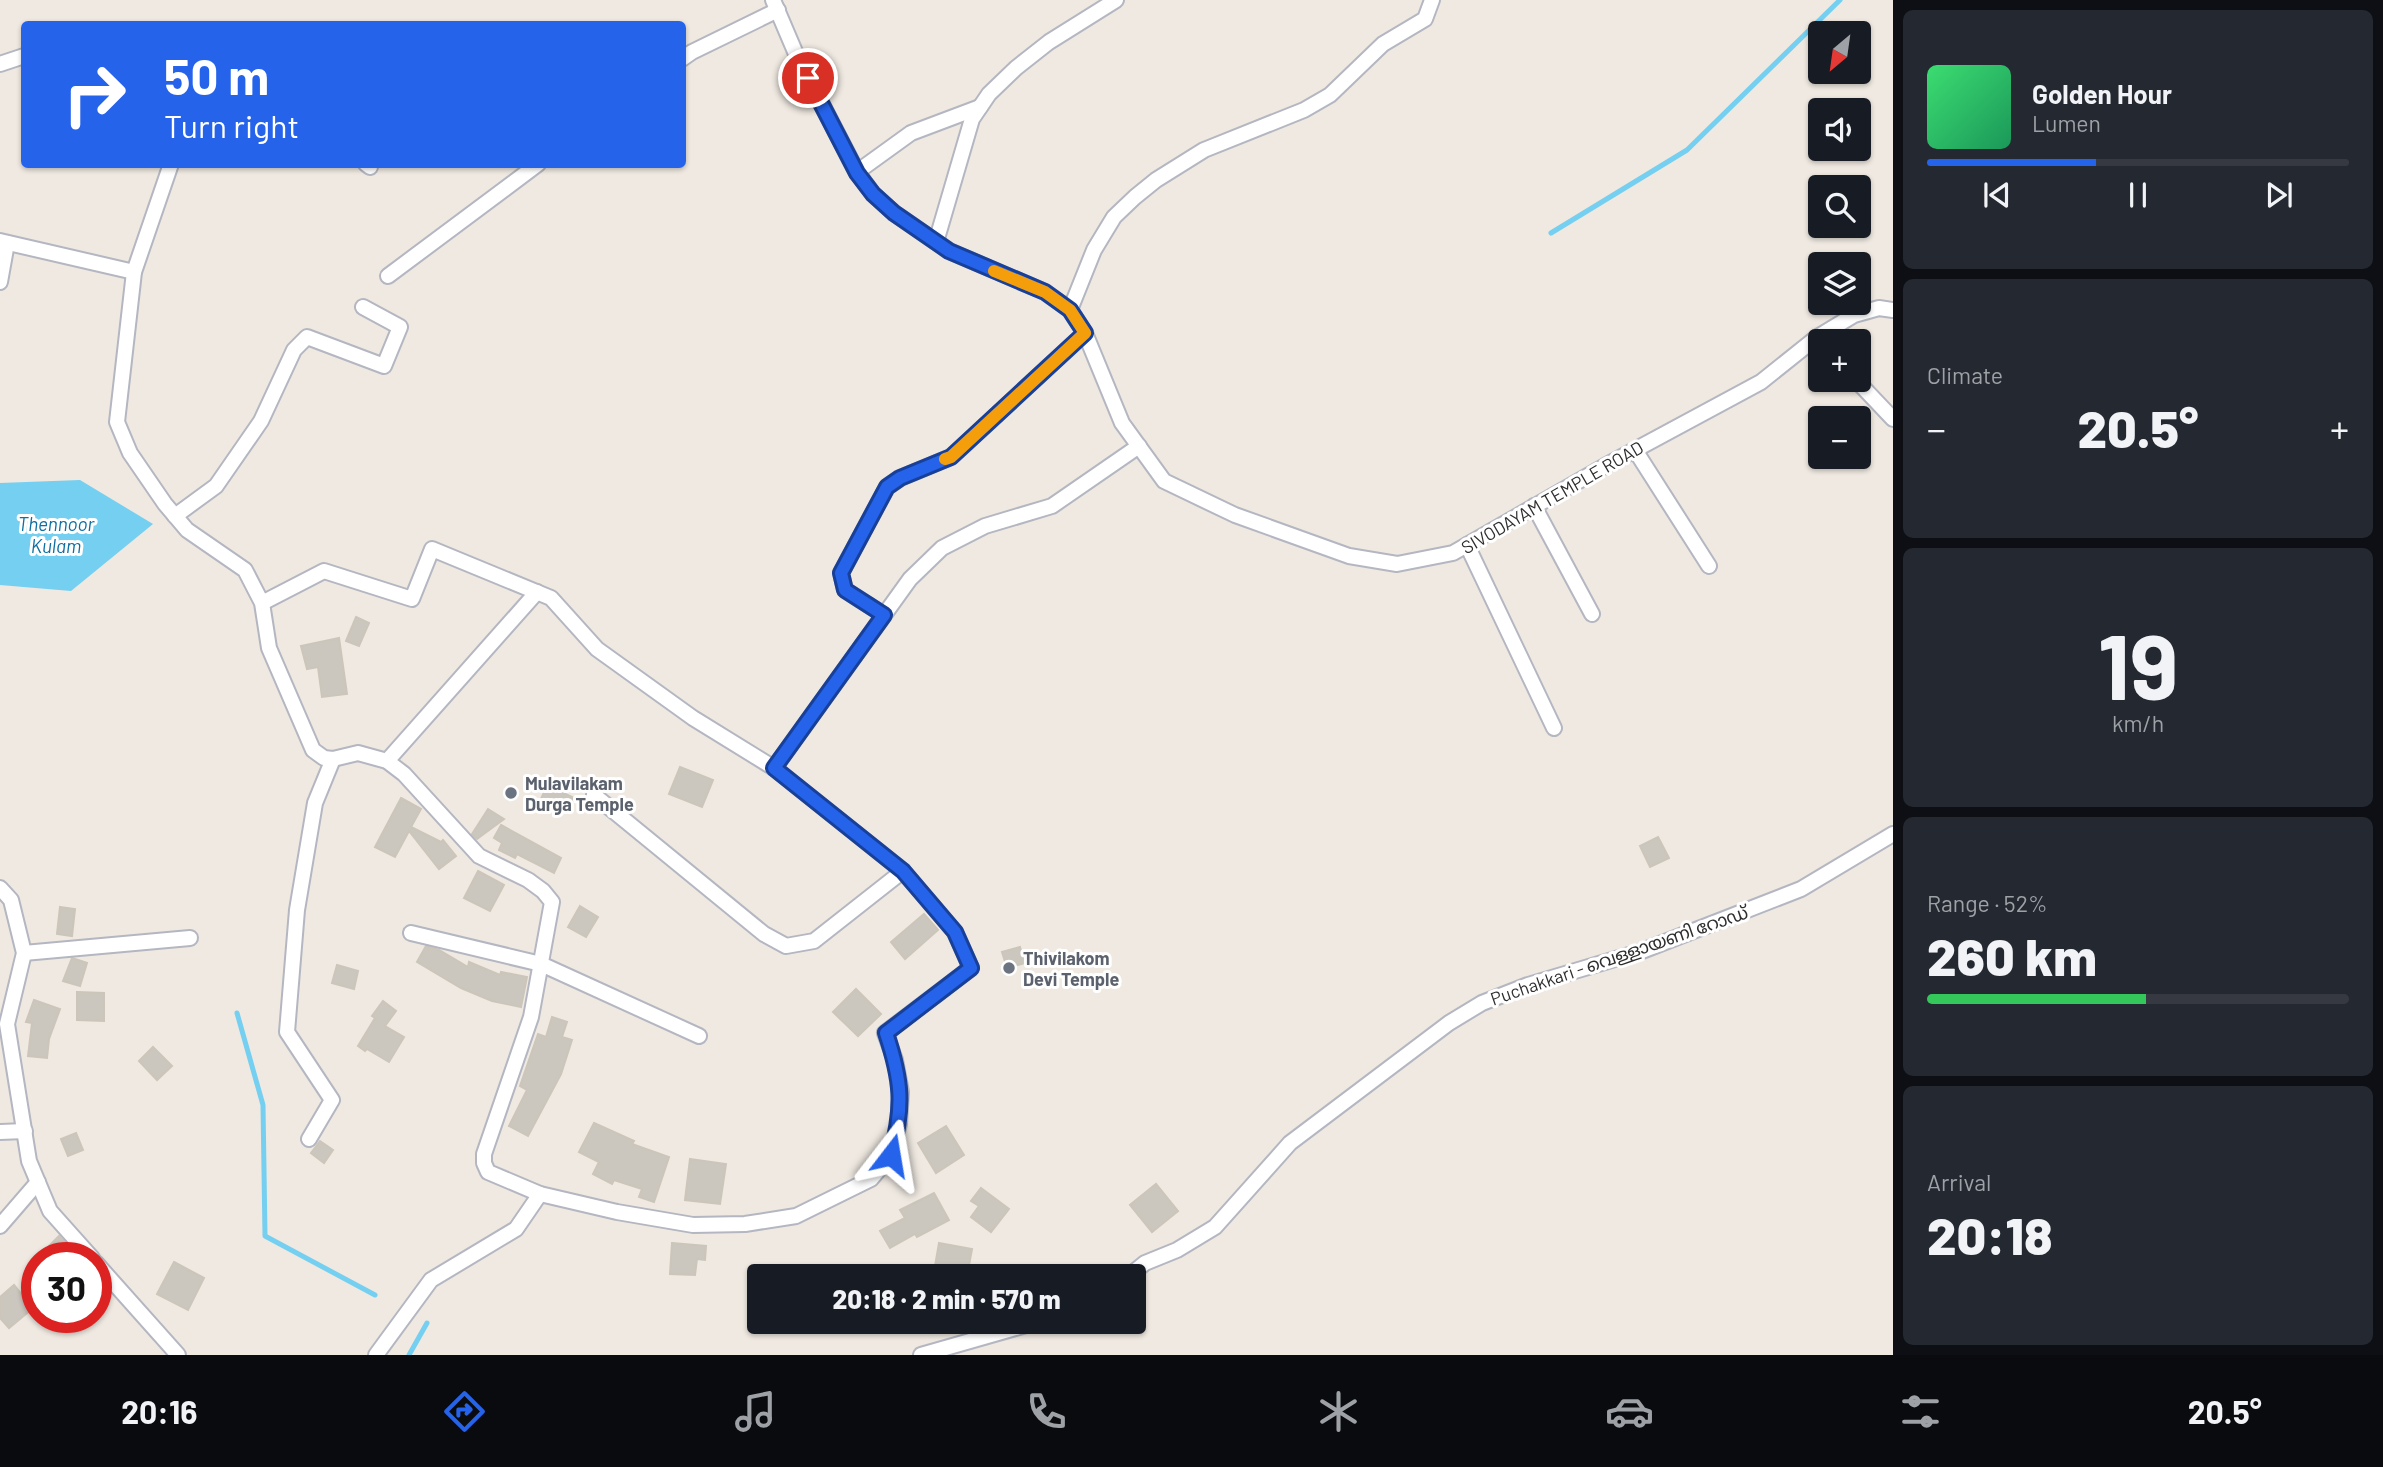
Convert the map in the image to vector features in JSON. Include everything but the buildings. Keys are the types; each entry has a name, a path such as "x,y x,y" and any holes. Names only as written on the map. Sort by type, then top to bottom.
{"street":[{"path":"936,242 972,119 989,94 1049,42 1116,0"},
{"path":"1070,310 1094,250 1114,217 1135,197 1156,180 1204,150 1304,110 1330,95 1383,44 1425,19 1432,0"},
{"path":"686,56 775,5"},
{"name":"SIVODAYAM TEMPLE ROAD","path":"775,5 796,54 857,173 873,194 894,213 949,251 1045,292 1070,310 1085,333 1122,423 1164,481 1235,515 1349,556 1397,564 1454,553 1634,450 1761,383 1808,348"},
{"path":"0,64 21,57"},
{"path":"857,173 911,133 980,107"},
{"path":"170,168 134,272 117,422 130,453 187,530 245,570 262,603 269,648 313,750 324,758 333,760 358,753 387,761 404,774 479,856 528,880 552,902 531,1017 484,1154 488,1172 540,1194 617,1212 693,1225 746,1224 796,1216 871,1179 891,1155 899,1124 901,1092 886,1033 971,968 955,932 903,871 774,768 693,718 597,649 551,598 537,592 432,549 412,599 324,571 262,603"},
{"path":"388,276 533,168"},
{"path":"0,282 4,242 134,272"},
{"path":"175,516 216,486 261,421 294,350 307,337 384,366 400,327 363,307"},
{"name":"SIVODAYAM TEMPLE ROAD","path":"1835,329 1854,315 1879,308 1893,310"},
{"path":"884,615 845,590 841,573 887,487 900,478 951,457 1085,333"},
{"path":"1867,392 1893,419"},
{"path":"774,768 910,579 942,548 985,526 1052,506 1139,446"},
{"path":"1634,450 1709,566"},
{"path":"1534,506 1592,614"},
{"path":"1467,545 1554,728"},
{"path":"387,761 537,592"},
{"path":"309,1139 332,1100 287,1032 297,910 312,817 333,760"},
{"path":"594,795 764,934 786,946 814,941 903,871"},
{"name":"Puchakkari - വെള്ളായണി റോഡ്","path":"1144,1264 1177,1250 1215,1227 1290,1143 1449,1023 1482,1003 1528,985 1642,951 1801,889 1893,834"},
{"path":"0,888 11,900 24,953 5,1010 29,1161 50,1211 78,1242"},
{"path":"411,933 541,964 699,1036"},
{"path":"24,953 190,938"},
{"path":"0,1132 24,1131"},
{"path":"0,1226 38,1182"},
{"path":"376,1355 431,1280 516,1230 540,1194"},
{"path":"112,1281 178,1355"},
{"path":"921,1355 994,1334"}],"water":[{"name":"Thennoor Kulam","path":"80,480 153,524 71,591 0,585 0,483"}],"waterway":[{"path":"1551,233 1687,150 1840,0"},
{"path":"237,1013 263,1105 265,1236 375,1295"},
{"path":"409,1355 427,1323"}],"slow traffic":[{"path":"945,459 951,457 1085,333 1070,310 1045,292 994,271"}],"place":[{"name":"Mulavilakam Durga Temple","path":"511,793"},
{"name":"Thivilakom Devi Temple","path":"1009,968"}],"route":[{"path":"808,78 857,173 873,194 894,213 949,251 1045,292 1070,310 1085,333 951,457 900,478 887,487 841,573 845,590 884,615 774,768 903,871 955,932 971,968 886,1033 901,1092 899,1124 891,1155"}]}
